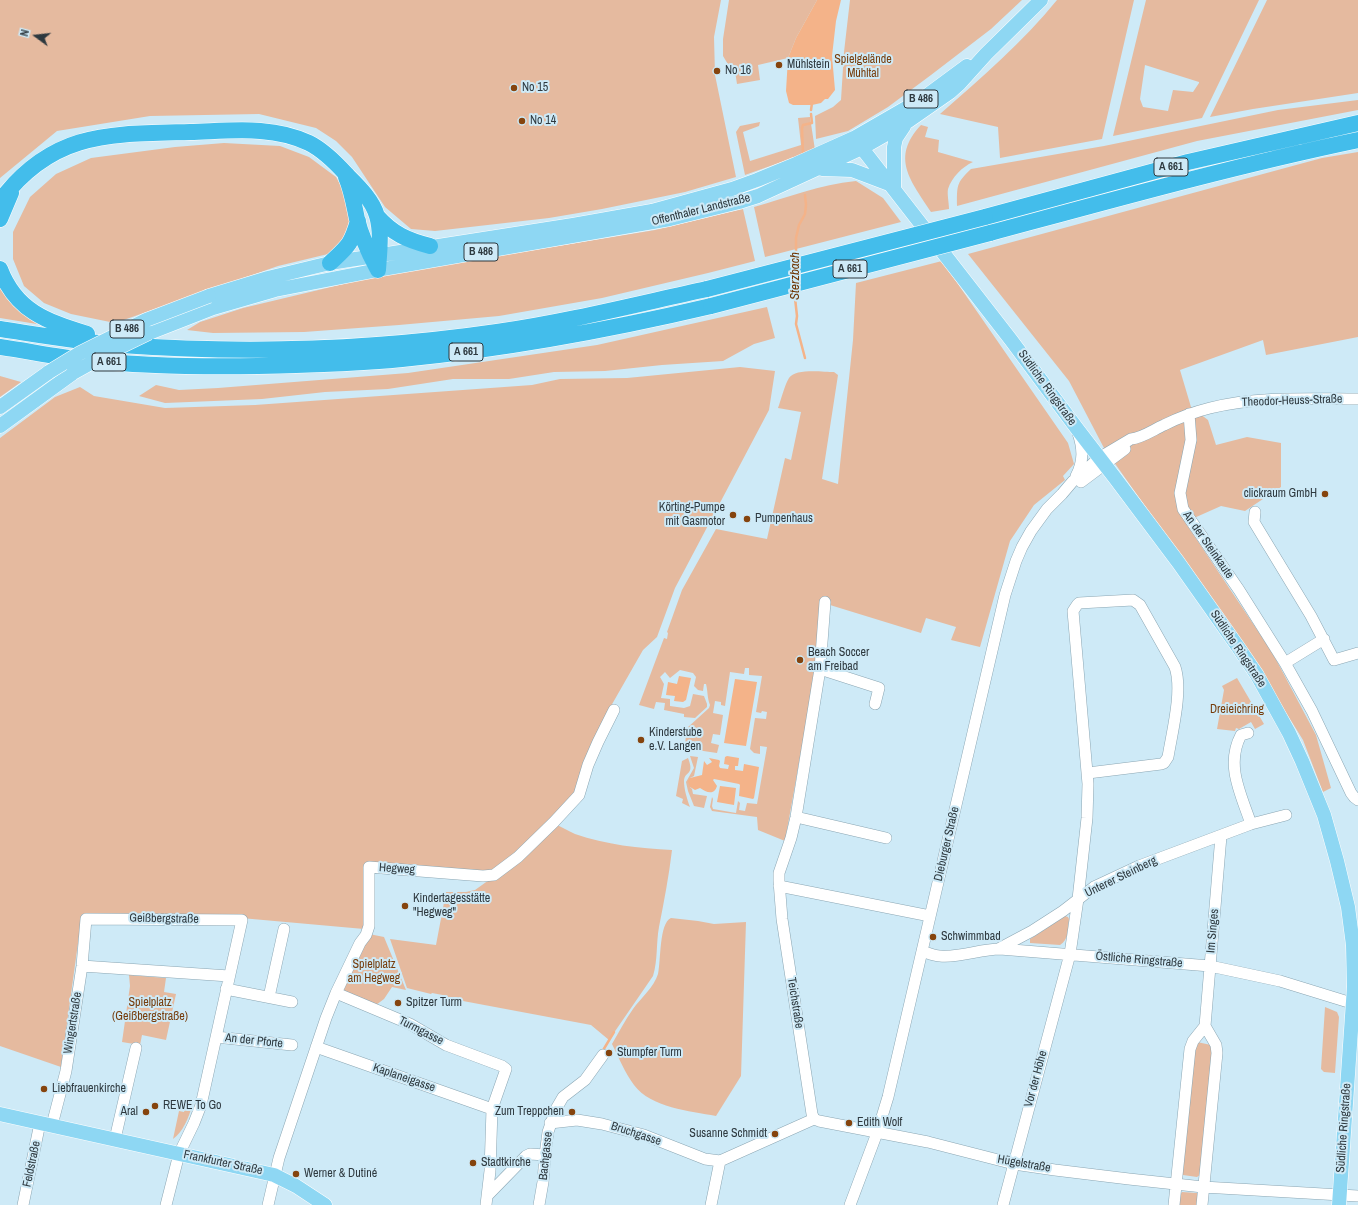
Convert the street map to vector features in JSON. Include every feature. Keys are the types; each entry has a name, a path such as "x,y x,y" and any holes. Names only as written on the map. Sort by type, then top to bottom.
{"highway":[{"name":"A 661","path":"0,329 87,342 220,350 303,349 399,343 497,332 602,312 707,289 985,217 1188,162 1358,123"},
{"path":"0,201 19,179 50,154 84,140 118,135 244,131 269,132 300,139 323,152 364,193 377,216 392,232 408,240 430,246"},
{"name":"A 661","path":"0,347 84,360 164,366 218,367 302,365 400,360 494,348 614,327 711,306 1196,178 1358,140"},
{"path":"343,171 350,186 358,221 375,260"},
{"path":"0,219 9,196 19,179"},
{"path":"375,260 379,235 377,216"},
{"path":"330,263 349,245 358,221"},
{"path":"0,269 12,293 35,314 69,329 121,345"}],"main road":[{"name":"Offenthaler Landstraße","path":"375,260 430,246 573,225 652,211 732,189 796,164 858,143 904,124 950,92 1041,0"},
{"name":"Offenthaler Landstraße","path":"375,260 670,219 740,202 758,196 820,169 986,54"},
{"path":"820,169 852,170 892,186 894,147 896,138 904,124"},
{"name":"Südliche Ringstraße","path":"858,143 1011,340 1178,562 1238,647 1272,702 1299,754 1324,814 1342,882 1353,945 1356,1004 1339,1200"},
{"name":"B 486","path":"0,426 36,398 73,373 116,348 174,322 211,302 268,278 330,263 375,260"},
{"name":"B 486","path":"0,407 49,372 86,349 146,320 211,302 275,290 375,260"},
{"name":"Frankfurter Straße","path":"0,1114 274,1175 296,1186 325,1205"}],"street":[{"name":"Theodor-Heuss-Straße","path":"1102,461 1131,439 1136,439 1189,414 1226,405 1258,400 1358,399"},
{"name":"An der Steinkaute","path":"1189,414 1191,440 1180,493 1183,510 1239,590 1285,663 1312,712 1351,793 1358,800"},
{"path":"1073,481 1082,460 1082,449 1078,430"},
{"name":"Dieburger Straße","path":"850,1205 878,1133 888,1097 1001,611 1011,575 1019,554 1031,531 1047,509 1073,481 1102,461"},
{"name":"Dieburger Straße","path":"1062,494 1081,483 1102,461"},
{"path":"1255,512 1254,522 1324,639 1334,660 1358,653"},
{"path":"1070,954 1078,900 1086,818 1088,772 1073,612 1079,603 1133,600 1140,605 1175,667 1178,677 1178,693 1168,757 1164,763 1161,764 1088,772"},
{"name":"Teichstraße","path":"814,1119 782,919 779,873 791,838 796,817 820,669 825,602"},
{"path":"1285,663 1324,639"},
{"path":"820,669 879,688 875,704"},
{"name":"Hegweg","path":"268,1205 278,1158 316,1047 336,993 360,943 366,935 369,926 369,867 483,876 494,874 524,851 554,822 578,795 595,748 614,710"},
{"path":"1248,733 1241,735 1233,764 1234,774 1251,824"},
{"name":"Unterer Steinberg","path":"1000,949 1063,911 1094,888 1139,866 1251,824 1286,815"},
{"path":"796,817 886,838"},
{"name":"Im Singes","path":"1205,1026 1221,836"},
{"path":"779,886 930,916"},
{"name":"Geißbergstraße","path":"86,919 242,920"},
{"name":"Wingertstraße","path":"46,1124 66,1071 82,966 86,919"},
{"name":"An der Pforte","path":"166,1205 179,1154 199,1112 242,920"},
{"path":"269,997 284,929"},
{"name":"Östliche Ringstraße","path":"922,951 937,956 948,956 986,949 1000,949 1210,966 1280,981 1356,1004"},
{"name":"Vor der Höhe","path":"1003,1205 1070,954"},
{"path":"82,966 229,976"},
{"path":"226,989 292,1002"},
{"name":"Turmgasse","path":"336,993 410,1024 446,1045 502,1066 506,1069 492,1109"},
{"path":"1174,1205 1190,1049 1193,1041 1205,1026 1216,1045 1217,1053 1202,1205"},
{"name":"An der Pforte","path":"216,1037 292,1045"},
{"name":"Kaplaneigasse","path":"316,1047 492,1109"},
{"path":"115,1139 136,1048"},
{"name":"Bachgasse","path":"539,1205 544,1178 542,1155 550,1123 556,1109 563,1097 585,1080 604,1055"},
{"path":"487,1200 490,1171 492,1109"},
{"path":"712,1205 720,1161 814,1119"},
{"name":"Hügelstraße","path":"814,1119 928,1142 1014,1164 1176,1184 1339,1200 1358,1196"},
{"name":"Bruchgasse","path":"550,1123 577,1120 602,1124 644,1135 705,1159 720,1161"},
{"name":"Feldstraße","path":"23,1205 46,1124"},
{"path":"487,1200 526,1156 530,1154 542,1155"}],"green space":[{"path":"0,0 721,0 714,37 715,75 736,177 685,192 549,218 435,231 411,229 385,207 352,157 336,141 316,128 259,114 150,116 57,131 0,178"},
{"path":"729,0 817,0 796,38 788,58 758,65 760,80 737,84 734,65 729,66 723,56 723,39"},
{"name":"Spielgelände Mühltal","path":"850,0 1022,0 991,29 888,107 848,131 816,139 815,116 833,107 841,100 844,52"},
{"path":"1057,0 1134,0 1102,139 1000,158 998,127 940,114 1016,45"},
{"path":"1146,0 1259,0 1202,118 1113,136","holes":["1145,65 1199,82 1193,92 1173,90 1168,111 1143,107 1140,99"]},
{"path":"1267,0 1358,0 1358,93 1210,117"},
{"path":"1358,100 1358,110 1197,141 957,206 958,185 962,178 971,169 1104,146 1278,110"},
{"path":"810,117 815,150 745,175 736,132 740,126 760,122 759,126 743,132 750,161 801,145 798,118"},
{"path":"921,125 928,127 925,137 939,140 938,152 973,162 958,173 952,180 948,189 949,209 931,212 911,180 907,169 905,159 907,148 912,137"},
{"path":"224,143 280,146 309,157 336,177 346,195 350,211 348,232 342,241 328,254 278,266 115,323 71,314 44,303 24,286 13,259 13,232 30,197 56,174 91,158 175,147"},
{"path":"1358,152 1358,337 1266,355 1263,340 1180,370 1191,407 1208,420 1216,445 1247,437 1281,443 1281,487 1245,511 1221,506 1185,522 1272,652 1316,735 1331,788 1323,792 1303,740 1251,656 1104,448 1069,381 968,254 1322,158"},
{"path":"856,181 883,198 901,222 765,257 754,207 817,188"},
{"path":"743,209 755,261 602,298 499,316 399,325 304,332 213,333 187,330 200,322 243,308 377,276 655,230"},
{"path":"942,261 1068,443 1074,464 1063,476 1065,480 1034,505 1010,541 980,647 951,640 956,627 926,618 921,633 830,605 816,668 785,841 758,830 757,817 712,811 710,807 712,797 713,809 736,813 738,801 740,803 739,810 745,811 747,803 757,804 767,747 760,746 760,754 754,753 750,749 755,718 766,719 767,712 756,712 762,676 749,675 749,668 745,668 744,674 730,672 725,706 721,705 721,702 715,701 713,713 723,715 720,735 713,734 711,743 719,745 717,753 690,749 685,744 687,728 709,708 710,705 706,684 704,684 703,691 698,690 694,686 696,677 693,673 680,670 670,678 665,672 660,677 664,684 661,698 670,699 670,706 684,708 690,706 693,694 704,696 707,707 695,718 684,717 684,714 664,710 665,703 656,702 654,709 639,705 664,638 667,639 667,632 682,590 716,529 767,539 785,458 791,460 801,412 778,408 789,378 797,373 810,371 834,372 838,375 822,479 838,484 853,340 856,283"},
{"path":"0,278 49,326 0,318"},
{"path":"767,307 775,338 754,344 723,361 605,371 554,372 509,379 453,379 388,389 325,392 262,399 165,403 139,396 156,385 179,390 408,373 597,345"},
{"path":"740,367 775,371 769,410 675,588 657,637 643,650 611,706 578,791 511,857 491,872 367,862 364,929 241,918 82,914 61,1067 0,1046 0,438 55,397 80,387 94,396 165,408 255,405 532,385 560,379 627,378"},
{"path":"0,376 21,382 0,397"},
{"name":"Dreieichring","path":"1237,678 1264,724 1255,729 1251,722 1239,729 1236,728 1235,731 1217,729 1224,690 1222,686"},
{"path":"690,756 698,757 694,776 690,778 690,787 693,794 707,796 704,808 694,806 688,791 686,782 694,768"},
{"path":"688,758 690,770 684,781 690,807 682,803 683,799 676,796 682,761"},
{"path":"555,824 575,834 599,841 635,847 672,850 658,933 656,964 653,976 609,1040 591,1025 447,998 448,996 431,994 407,988 390,939 436,945 446,892 466,892 475,890 496,875"},
{"path":"1065,916 1069,919 1068,934 1063,943 1060,945 1030,943 1030,939"},
{"path":"671,918 714,924 746,922 741,1076 716,1116 661,1104 641,1093 628,1076 612,1044 630,1013 656,979 659,968 662,934 667,921"},
{"name":"Spielplatz am Hegweg","path":"369,934 384,937 406,990 392,987 384,999 376,1005 340,990"},
{"name":"Spielplatz (Geißbergstraße)","path":"129,975 166,978 164,992 176,994 166,1040 142,1035 140,1045 122,1042 130,986"},
{"path":"1325,1007 1337,1012 1339,1017 1335,1073 1324,1072 1321,1069"},
{"path":"1197,1042 1211,1045 1214,1051 1201,1174 1197,1177 1183,1175 1181,1171 1193,1047"},
{"path":"180,1103 192,1106 183,1128 173,1139 179,1111 184,1112 185,1108 180,1106"},
{"path":"1182,1192 1197,1193 1199,1197 1198,1205 1178,1205 1179,1197"}],"shaded area":[{"path":"817,0 841,0 836,21 832,56 835,90 828,99 825,99 821,103 812,105 793,105 789,103 786,91 788,58 796,38"},
{"path":"679,676 691,678 686,700 683,702 674,701 675,696 666,695 668,682 677,684"},
{"path":"735,679 757,682 746,746 724,743"},
{"path":"725,757 739,758 738,766 735,766 735,770 743,771 744,764 759,767 753,799 739,796 739,784 714,779 713,780 717,786 712,792 707,792 700,788 695,790 690,787 688,781 690,778 702,775 704,761 707,765 712,762 709,758 719,760 720,768 728,769 729,765 724,764"},
{"path":"720,786 736,788 734,805 717,802"}],"waterway":[{"name":"Sterzbach","path":"811,110 812,103"},
{"name":"Sterzbach","path":"803,155 802,128 803,125 812,123 811,114"},
{"name":"Sterzbach","path":"796,260 796,238 799,225 805,214 805,195"},
{"name":"Sterzbach","path":"794,289 797,316 796,324 805,358"},
{"name":"Sterzbach","path":"602,1052 614,1032"}],"place":[{"name":"Mühlstein","path":"779,65"},
{"name":"No 16","path":"717,71"},
{"name":"No 15","path":"514,88"},
{"name":"No 14","path":"522,121"},
{"name":"clickraum GmbH","path":"1325,494"},
{"name":"Körting-Pumpe mit Gasmotor","path":"733,515"},
{"name":"Pumpenhaus","path":"747,519"},
{"name":"Beach Soccer am Freibad","path":"800,660"},
{"name":"Kinderstube e.V. Langen","path":"641,740"},
{"name":"Kindertagesstätte \"Hegweg\"","path":"405,906"},
{"name":"Schwimmbad","path":"933,937"},
{"name":"Spitzer Turm","path":"398,1003"},
{"name":"Stumpfer Turm","path":"609,1053"},
{"name":"Liebfrauenkirche","path":"44,1089"},
{"name":"REWE To Go","path":"155,1106"},
{"name":"Aral","path":"146,1112"},
{"name":"Zum Treppchen","path":"572,1112"},
{"name":"Edith Wolf","path":"849,1123"},
{"name":"Susanne Schmidt","path":"775,1134"},
{"name":"Stadtkirche","path":"473,1163"},
{"name":"Werner & Dutiné","path":"296,1174"}]}
